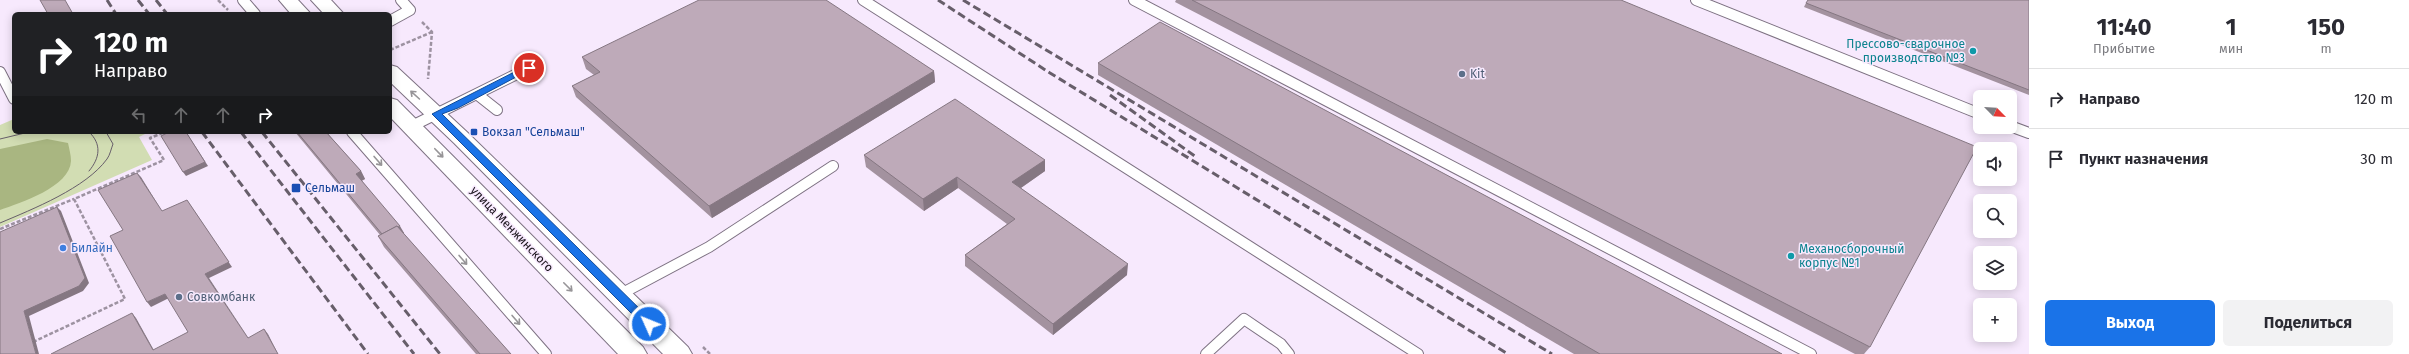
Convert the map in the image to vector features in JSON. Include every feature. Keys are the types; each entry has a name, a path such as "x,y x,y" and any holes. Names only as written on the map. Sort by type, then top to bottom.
{"main road":[{"path":"288,0 300,12"},
{"path":"320,0 333,12"},
{"path":"392,73 436,114 619,295 689,349"},
{"name":"улица Менжинского","path":"392,107 634,354"}],"lane":[{"path":"244,0 253,12"},
{"path":"392,20 410,10 401,0"},
{"path":"863,0 1418,354"},
{"path":"1134,0 1811,354"},
{"path":"1696,0 1973,111"},
{"path":"412,126 478,95 529,68"},
{"path":"0,72 12,95"},
{"path":"478,95 497,110"},
{"path":"2017,129 2029,133"},
{"path":"354,134 546,354"},
{"path":"619,295 709,247 833,166"},
{"path":"1206,354 1244,319 1281,344 1289,354"}],"path":[{"path":"218,0 229,12"},
{"path":"410,10 432,32 428,80"},
{"path":"392,49 432,32"},
{"path":"0,229 164,160 150,138 160,134"},
{"path":"29,344 125,299 74,199"},
{"path":"689,349 710,354"}],"green space":[{"path":"12,120 12,134 145,134 139,137 152,160 0,227 0,125"},
{"path":"47,139 68,143 71,161 68,170 62,179 43,193 0,210 0,149"}],"building":[{"path":"40,0 65,0 72,12 47,12"},
{"path":"699,0 826,0 934,71 709,206 572,86 600,72 582,57"},
{"name":"Механосборочный корпус №1","path":"1192,0 1621,0 1973,145 1973,154 1870,347"},
{"name":"Прессово-сварочное производство №3","path":"1808,0 2029,0 2029,90 1806,3"},
{"path":"1160,22 1782,354 1600,354 1098,63"},
{"path":"955,99 1045,160 1012,182 1128,264 1053,324 965,255 1015,219 957,177 923,199 864,155"},
{"path":"165,134 187,134 205,162 183,172 161,136"},
{"path":"299,134 328,134 361,171 356,174 400,226 397,226 382,234"},
{"path":"137,173 162,211 187,200 229,262 205,274 248,338 264,329 278,354 51,354 132,313 153,350 188,332 165,294 147,302 110,236 123,230 98,190"},
{"path":"57,207 85,278 79,286 24,311 36,354 0,354 0,232"},
{"path":"397,226 511,354 480,354 378,236"}],"tram line":[{"path":"0,139 21,134"},
{"path":"89,171 93,166 98,151 96,141 91,134"},
{"path":"0,223 58,197 98,170 110,154 113,144 107,134"}],"railway":[{"path":"107,0 115,12"},
{"path":"138,0 147,12"},
{"path":"156,0 165,12"},
{"path":"938,0 1050,73 1508,354"},
{"path":"963,0 1552,354"},
{"path":"1110,95 1196,157"},
{"path":"203,134 368,354"},
{"path":"243,134 414,354"},
{"path":"264,134 440,354"}],"place":[{"name":"Прессово-сварочное производство №3","path":"1973,51"},
{"name":"Kit","path":"1462,74"},
{"name":"Вокзал \"Сельмаш\"","path":"474,132"},
{"name":"Сельмаш","path":"296,188"},
{"name":"Билайн","path":"63,248"},
{"name":"Механосборочный корпус №1","path":"1791,256"},
{"name":"Совкомбанк","path":"179,297"}],"route":[{"path":"529,68 455,106 436,114 580,258 649,324"}]}
